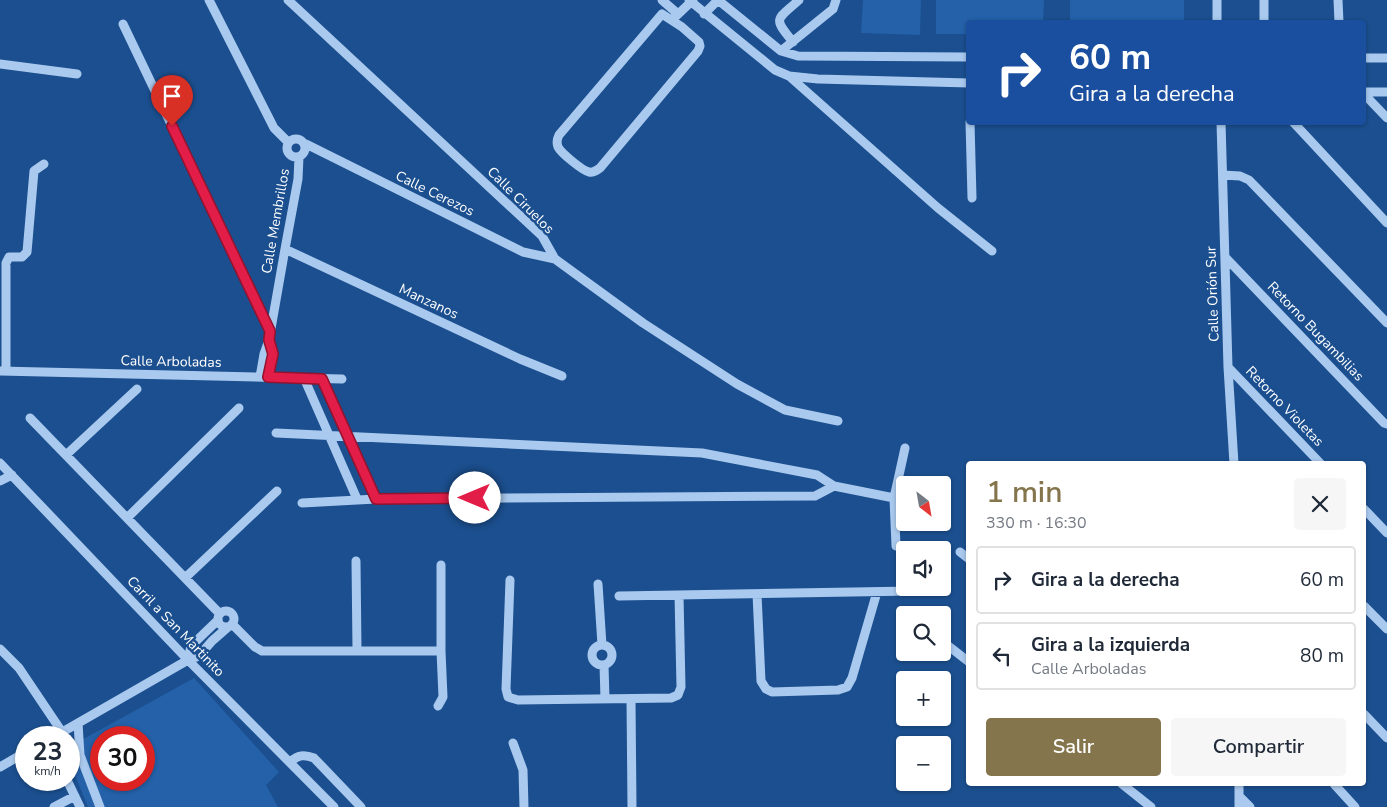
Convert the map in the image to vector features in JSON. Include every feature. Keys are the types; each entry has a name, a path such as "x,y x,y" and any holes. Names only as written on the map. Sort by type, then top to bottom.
{"street":[{"path":"209,0 274,128 288,142"},
{"name":"Calle Ciruelos","path":"288,0 542,236 555,259 643,323 737,384 785,410 838,421"},
{"path":"662,0 699,42 698,51 600,168 590,172 584,170 558,147 557,140 559,135 662,14 675,17"},
{"path":"704,14 718,0 781,51 798,56 966,57"},
{"path":"793,42 781,29 779,23 780,17 799,0"},
{"path":"781,51 833,10 836,0"},
{"path":"1217,0 1218,20"},
{"path":"1264,0 1264,20"},
{"path":"1338,0 1339,20"},
{"path":"675,17 691,1 704,14 775,70 789,76 818,79 966,83"},
{"path":"123,24 270,335"},
{"path":"1366,58 1387,58"},
{"path":"0,64 78,74"},
{"path":"789,76 938,208 992,251"},
{"path":"1366,93 1387,92"},
{"path":"1366,95 1387,118"},
{"path":"970,125 972,198"},
{"name":"Calle Orión Sur","path":"1221,125 1228,367 1234,461"},
{"path":"1296,125 1387,223"},
{"path":"294,138 301,139 306,144 305,152 299,157 291,156 286,149 288,142 294,138"},
{"name":"Calle Cerezos","path":"306,144 523,252 555,259"},
{"name":"Calle Membrillos","path":"264,377 264,354 270,335 298,179 299,157"},
{"path":"3,371 6,263 9,257 22,257 27,252 34,171 44,164"},
{"path":"1223,175 1240,176 1250,180 1387,323"},
{"name":"Manzanos","path":"285,249 520,359 562,376"},
{"name":"Retorno Bugambilias","path":"1225,257 1387,424"},
{"name":"Retorno Violetas","path":"1228,367 1318,461"},
{"name":"Calle Arboladas","path":"3,371 342,379"},
{"path":"304,378 357,499"},
{"path":"322,379 376,499"},
{"path":"66,455 137,388"},
{"path":"127,518 239,408"},
{"path":"30,418 185,578 219,617 220,624 224,626 230,625"},
{"path":"276,433 702,453 817,475 834,486 894,498"},
{"path":"896,546 894,498 905,448"},
{"name":"Carril a San Martinito","path":"0,463 188,660 334,807"},
{"path":"0,481 12,475"},
{"path":"302,503 357,499 815,496 834,486"},
{"path":"185,578 277,490"},
{"path":"1366,511 1387,533"},
{"path":"960,552 966,557"},
{"path":"356,561 357,650"},
{"path":"438,706 443,697 441,565"},
{"path":"510,580 506,690 508,697 518,700 671,698 678,695 681,687 679,595"},
{"path":"598,584 602,645"},
{"path":"757,594 761,681 766,689 772,692 838,690 847,687 852,678 877,592"},
{"path":"619,596 896,592"},
{"path":"1366,608 1387,629"},
{"path":"73,726 188,660 199,656 234,620 231,613 228,611 224,612 191,646 188,660"},
{"path":"230,625 262,651 441,651"},
{"path":"602,645 608,647 612,652 612,658 604,664 598,664 593,660 593,650 602,645"},
{"path":"951,648 966,660"},
{"path":"0,649 20,668 58,726"},
{"path":"604,664 605,699"},
{"path":"631,699 632,807"},
{"path":"1366,716 1387,738"},
{"path":"78,723 80,755 103,806"},
{"path":"513,743 523,770 524,807"},
{"path":"290,762 297,756 307,755 314,758 361,807"},
{"path":"0,767 15,758"},
{"path":"1125,786 1151,807"},
{"path":"1239,786 1239,807"},
{"path":"1336,786 1355,807"},
{"path":"72,791 80,807"},
{"path":"54,807 74,796"},
{"path":"1239,796 1250,807"}],"shaded area":[{"path":"863,0 921,0 920,35 861,33"},
{"path":"936,0 1044,0 1043,20 966,20 966,34 936,34"},
{"path":"1070,0 1184,0 1184,20 1070,20"},
{"path":"194,678 279,772 266,785 278,807 88,807 80,788 80,741 90,735 90,791 155,791 155,726 107,726"}],"route":[{"path":"172,126 270,331 269,340 273,358 268,377 322,379 376,499 475,498"}]}
